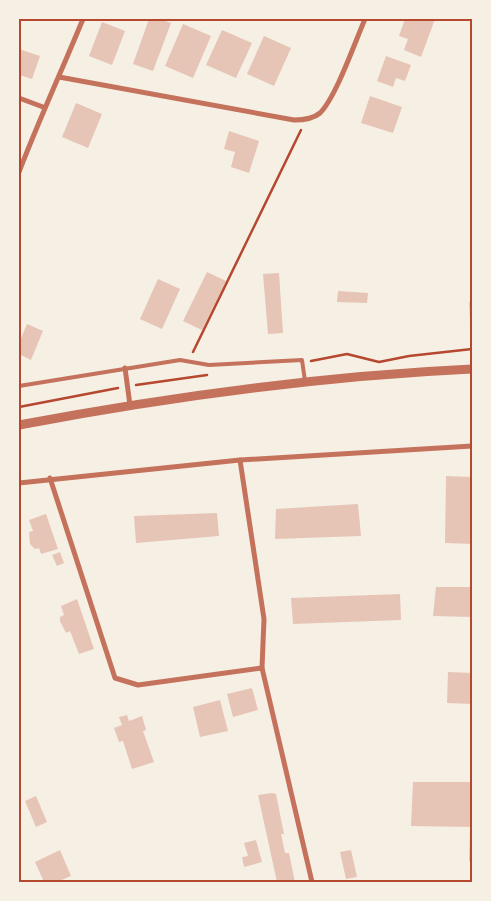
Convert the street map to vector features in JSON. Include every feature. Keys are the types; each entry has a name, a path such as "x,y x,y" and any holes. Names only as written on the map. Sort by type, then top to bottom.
{"street":[{"path":"19,172 43,107 59,78 83,19"},
{"path":"59,78 294,120 306,120 319,114 329,100 365,19"},
{"path":"19,98 43,107"},
{"path":"125,368 130,405"},
{"path":"19,425 130,405 306,381 472,369"},
{"path":"19,483 50,478 240,460 472,446"},
{"path":"240,460 264,619 262,668 312,882"},
{"path":"50,478 114,678 138,685 262,668"}],"lane":[{"path":"19,386 180,360 209,364 302,360 306,381"}],"path":[{"path":"189,361 306,120"},
{"path":"303,362 347,354 378,362 410,356 472,350"},
{"path":"19,407 127,386 215,374"}],"building":[{"path":"149,19 160,19 171,23 153,71 133,64"},
{"path":"405,19 435,19 421,57 404,50 408,39 399,36"},
{"path":"102,22 125,31 112,65 89,56"},
{"path":"183,24 211,36 193,78 165,66"},
{"path":"222,30 252,43 236,78 206,65"},
{"path":"264,36 291,48 274,86 247,74"},
{"path":"19,49 40,56 32,79 19,75"},
{"path":"386,56 411,65 405,81 396,78 393,87 377,81"},
{"path":"370,96 402,107 393,133 361,123"},
{"path":"76,103 102,114 88,148 62,137"},
{"path":"229,131 259,141 249,173 231,167 235,152 224,149"},
{"path":"207,272 226,281 202,330 183,321"},
{"path":"279,273 283,333 268,334 263,274"},
{"path":"158,279 180,289 162,329 140,319"},
{"path":"338,291 368,293 367,303 337,302"},
{"path":"469,302 472,302 472,321 470,321"},
{"path":"27,324 43,331 31,360 19,354 19,343"},
{"path":"446,476 472,477 472,544 445,543"},
{"path":"358,504 361,536 275,539 276,509"},
{"path":"217,513 219,536 136,543 134,516"},
{"path":"46,514 58,549 41,554 39,548 35,549 30,544 29,532 33,531 29,520"},
{"path":"60,552 64,563 57,566 52,555"},
{"path":"436,587 472,587 472,617 433,616"},
{"path":"400,594 401,620 293,624 291,598"},
{"path":"77,599 94,649 79,654 70,631 66,633 60,621 60,617 64,615 61,606"},
{"path":"448,672 472,673 472,704 447,703"},
{"path":"252,688 258,710 233,717 227,694"},
{"path":"220,700 228,731 200,737 193,707"},
{"path":"127,715 129,721 142,716 146,730 143,731 154,762 132,769 123,741 119,742 114,728 122,725 119,717"},
{"path":"470,754 472,754 472,861 469,861 470,827 411,826 413,782 470,782"},
{"path":"276,794 284,834 281,834 285,853 289,853 295,882 277,882 258,795"},
{"path":"36,796 47,822 36,827 25,801"},
{"path":"256,840 262,862 244,867 242,857 248,856 244,843"},
{"path":"60,850 71,876 57,882 44,882 35,862"},
{"path":"351,850 357,877 346,879 340,852"}]}
